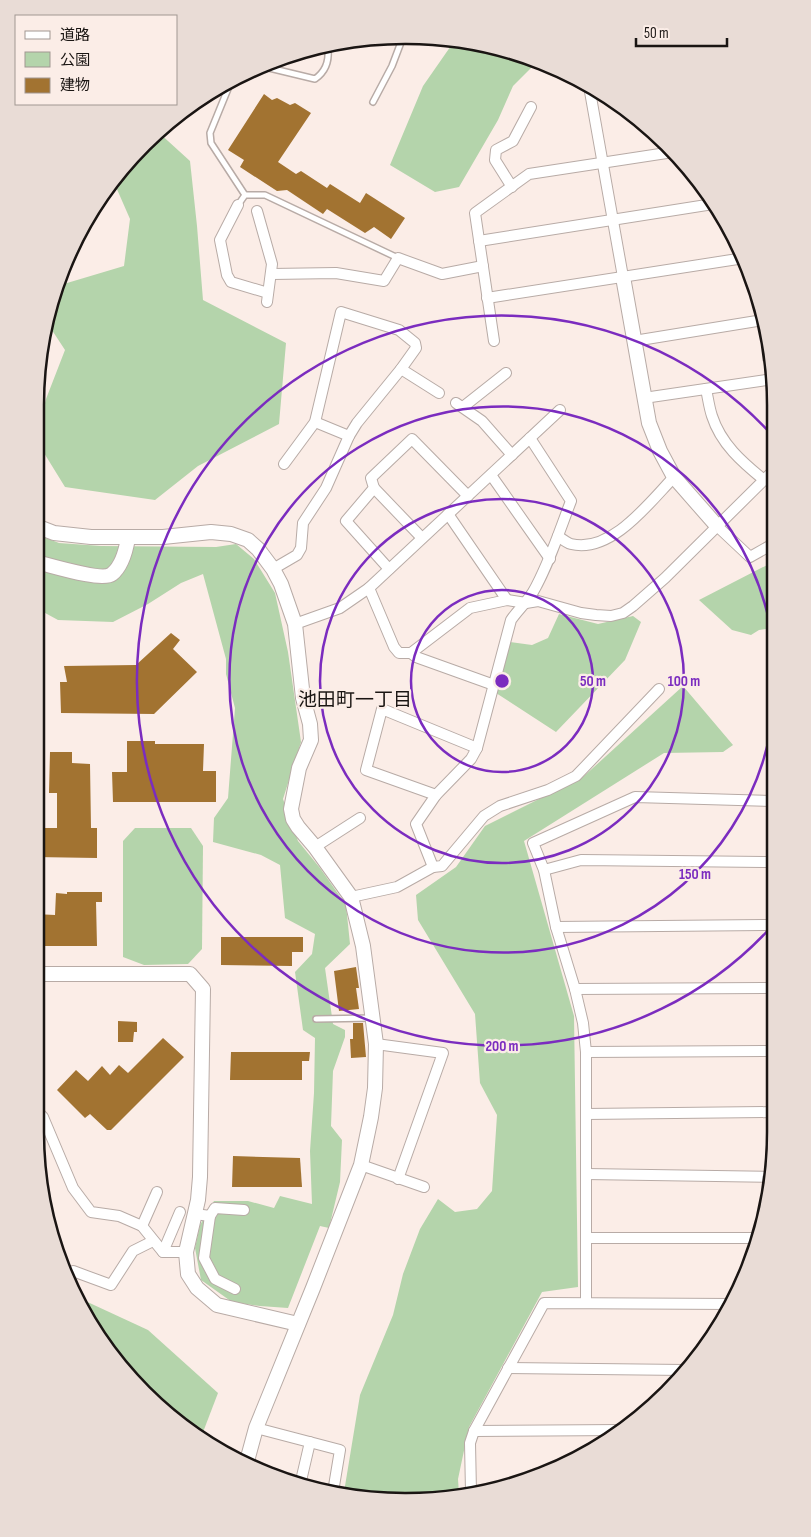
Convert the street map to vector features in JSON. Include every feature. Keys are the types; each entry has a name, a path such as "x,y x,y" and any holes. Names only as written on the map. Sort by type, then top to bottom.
{"street":[{"path":"590,94 604,163 649,423 660,451 674,477 717,526 750,557 767,547"},
{"path":"512,187 495,160 496,150 512,141 531,106"},
{"path":"494,341 474,213 529,174 664,153"},
{"path":"238,205 220,240 227,275 231,282 268,297 272,264 257,212"},
{"path":"479,241 706,205"},
{"path":"272,274 336,272 384,281 398,258 442,274 483,266"},
{"path":"488,298 736,259"},
{"path":"274,570 297,556 301,548 302,523 326,488 357,423 401,369 416,348 415,342 399,330 340,312 315,422 284,464"},
{"path":"634,341 757,321"},
{"path":"401,369 438,393"},
{"path":"506,374 460,405 482,421 512,455"},
{"path":"644,398 766,380"},
{"path":"706,389 712,416 721,437 735,456 764,480"},
{"path":"295,624 340,608 369,588 560,410"},
{"path":"315,422 350,436"},
{"path":"433,867 416,824 436,795 471,759 477,748 511,620 519,608 526,603 550,559 571,501 530,438"},
{"path":"422,538 374,488 371,478 412,439 468,496"},
{"path":"491,475 550,559"},
{"path":"558,536 570,544 589,546 618,534 674,477"},
{"path":"369,588 394,647 399,653 411,653 470,608 507,600 526,603 538,601 581,613 596,615 611,616 623,613 664,578 767,477"},
{"path":"374,488 346,521 389,569"},
{"path":"448,514 507,600"},
{"path":"44,529 66,535 128,538 163,537 211,532 231,534 248,540 258,549 282,584 295,624 302,698 310,724 311,740 299,768 291,809 293,819 316,847 351,898 363,946 373,1018 376,1044 374,1088 371,1117 361,1165 256,1428 248,1457"},
{"path":"44,564 103,577 112,574 119,564 124,555 128,538"},
{"path":"411,653 416,657 494,685"},
{"path":"351,898 397,887 433,867 442,866 484,816 500,806 548,790 576,776 659,689"},
{"path":"436,795 366,770 382,709 477,748"},
{"path":"586,1303 586,1052 583,1023 575,989 556,927 544,870 534,843 635,797 767,801"},
{"path":"316,847 360,818"},
{"path":"544,870 581,860 767,862"},
{"path":"556,927 767,925"},
{"path":"44,974 190,974 203,989 200,1177 195,1214 186,1252 188,1274 197,1288 217,1305 298,1324"},
{"path":"575,989 767,988"},
{"path":"376,1044 443,1053 398,1179"},
{"path":"586,1052 767,1051"},
{"path":"586,1114 767,1112"},
{"path":"44,1119 73,1188 91,1212 118,1216 142,1226 163,1252"},
{"path":"361,1165 424,1187"},
{"path":"586,1174 764,1176"},
{"path":"142,1226 157,1192"},
{"path":"235,1289 215,1279 204,1258 210,1216 215,1208 244,1210"},
{"path":"163,1252 180,1212"},
{"path":"195,1214 210,1216"},
{"path":"586,1238 751,1238"},
{"path":"73,1272 111,1285 133,1251 153,1240"},
{"path":"163,1252 186,1252"},
{"path":"471,1487 470,1443 474,1431 544,1303 723,1304"},
{"path":"508,1368 677,1370"},
{"path":"256,1428 340,1450 334,1486"},
{"path":"474,1431 609,1430"},
{"path":"302,1478 310,1442"}],"lane":[{"path":"373,102 392,66 400,44"},
{"path":"273,69 315,79 325,69 328,53"},
{"path":"227,91 210,133 211,142 245,195"},
{"path":"238,205 245,195"},
{"path":"245,195 265,195 398,258"},
{"path":"316,1019 373,1018"}],"green space":[{"path":"450,47 499,56 532,67 513,86 498,120 459,187 435,192 390,165 423,86"},
{"path":"164,137 190,161 203,300 286,343 279,424 198,466 155,500 65,487 44,453 44,407 65,350 52,330 65,284 124,266 130,219 117,188 134,167"},
{"path":"44,537 59,543 101,546 216,547 236,544 254,559 275,593 288,652 301,742 283,799 298,841 346,905 350,944 325,968 333,1024 345,1030 345,1037 333,1071 331,1126 342,1140 340,1182 329,1228 320,1226 288,1308 232,1302 201,1280 195,1248 200,1225 214,1201 248,1201 274,1208 280,1196 312,1204 310,1151 315,1038 303,1030 295,972 312,954 315,934 285,918 280,865 261,855 213,842 214,818 228,798 235,708 226,674 226,659 203,574 181,583 148,604 113,622 58,620 44,612"},
{"path":"767,565 767,629 759,630 751,635 732,630 699,600"},
{"path":"559,614 598,624 633,616 641,622 625,660 556,732 496,693 510,642 532,645 548,638"},
{"path":"683,686 733,745 723,752 664,753 524,841 574,1016 578,1287 542,1292 469,1427 458,1479 459,1489 406,1493 345,1488 360,1395 393,1315 403,1274 420,1229 438,1199 455,1212 477,1209 492,1191 497,1115 480,1083 475,1014 418,920 416,895 456,867 485,826 583,777"},
{"path":"135,828 191,828 203,846 202,949 188,964 144,965 123,957 123,841"},
{"path":"87,1302 148,1330 218,1393 203,1431 167,1403 134,1370 105,1332"}],"building":[{"path":"264,94 272,100 277,98 290,105 295,103 311,113 278,162 296,174 301,171 327,188 330,184 360,203 366,193 405,218 391,239 374,227 365,233 327,209 323,214 287,190 277,191 240,167 244,160 228,150"},
{"path":"171,633 180,640 173,649 197,672 154,714 61,713 60,682 67,682 64,666 136,665"},
{"path":"127,741 155,741 155,744 204,744 203,771 216,771 216,802 113,802 112,772 127,772"},
{"path":"50,752 72,752 72,763 90,764 91,828 97,828 97,858 44,857 44,828 57,828 57,793 49,793"},
{"path":"67,892 102,892 102,902 96,902 97,946 44,946 44,914 55,915 56,893 67,894"},
{"path":"221,937 303,937 303,952 292,952 292,966 221,965"},
{"path":"356,967 359,1009 339,1011 334,971"},
{"path":"118,1021 137,1022 137,1032 134,1032 133,1042 118,1042"},
{"path":"353,1023 363,1023 366,1057 351,1058 350,1039 353,1039"},
{"path":"163,1038 184,1057 111,1130 107,1130 90,1114 85,1118 57,1090 76,1070 88,1081 102,1066 110,1075 119,1065 128,1073"},
{"path":"231,1052 310,1052 309,1061 302,1061 302,1080 230,1080"},
{"path":"233,1156 300,1158 302,1187 232,1187"}],"district":[{"name":"池田町一丁目","path":"355,700"}]}
